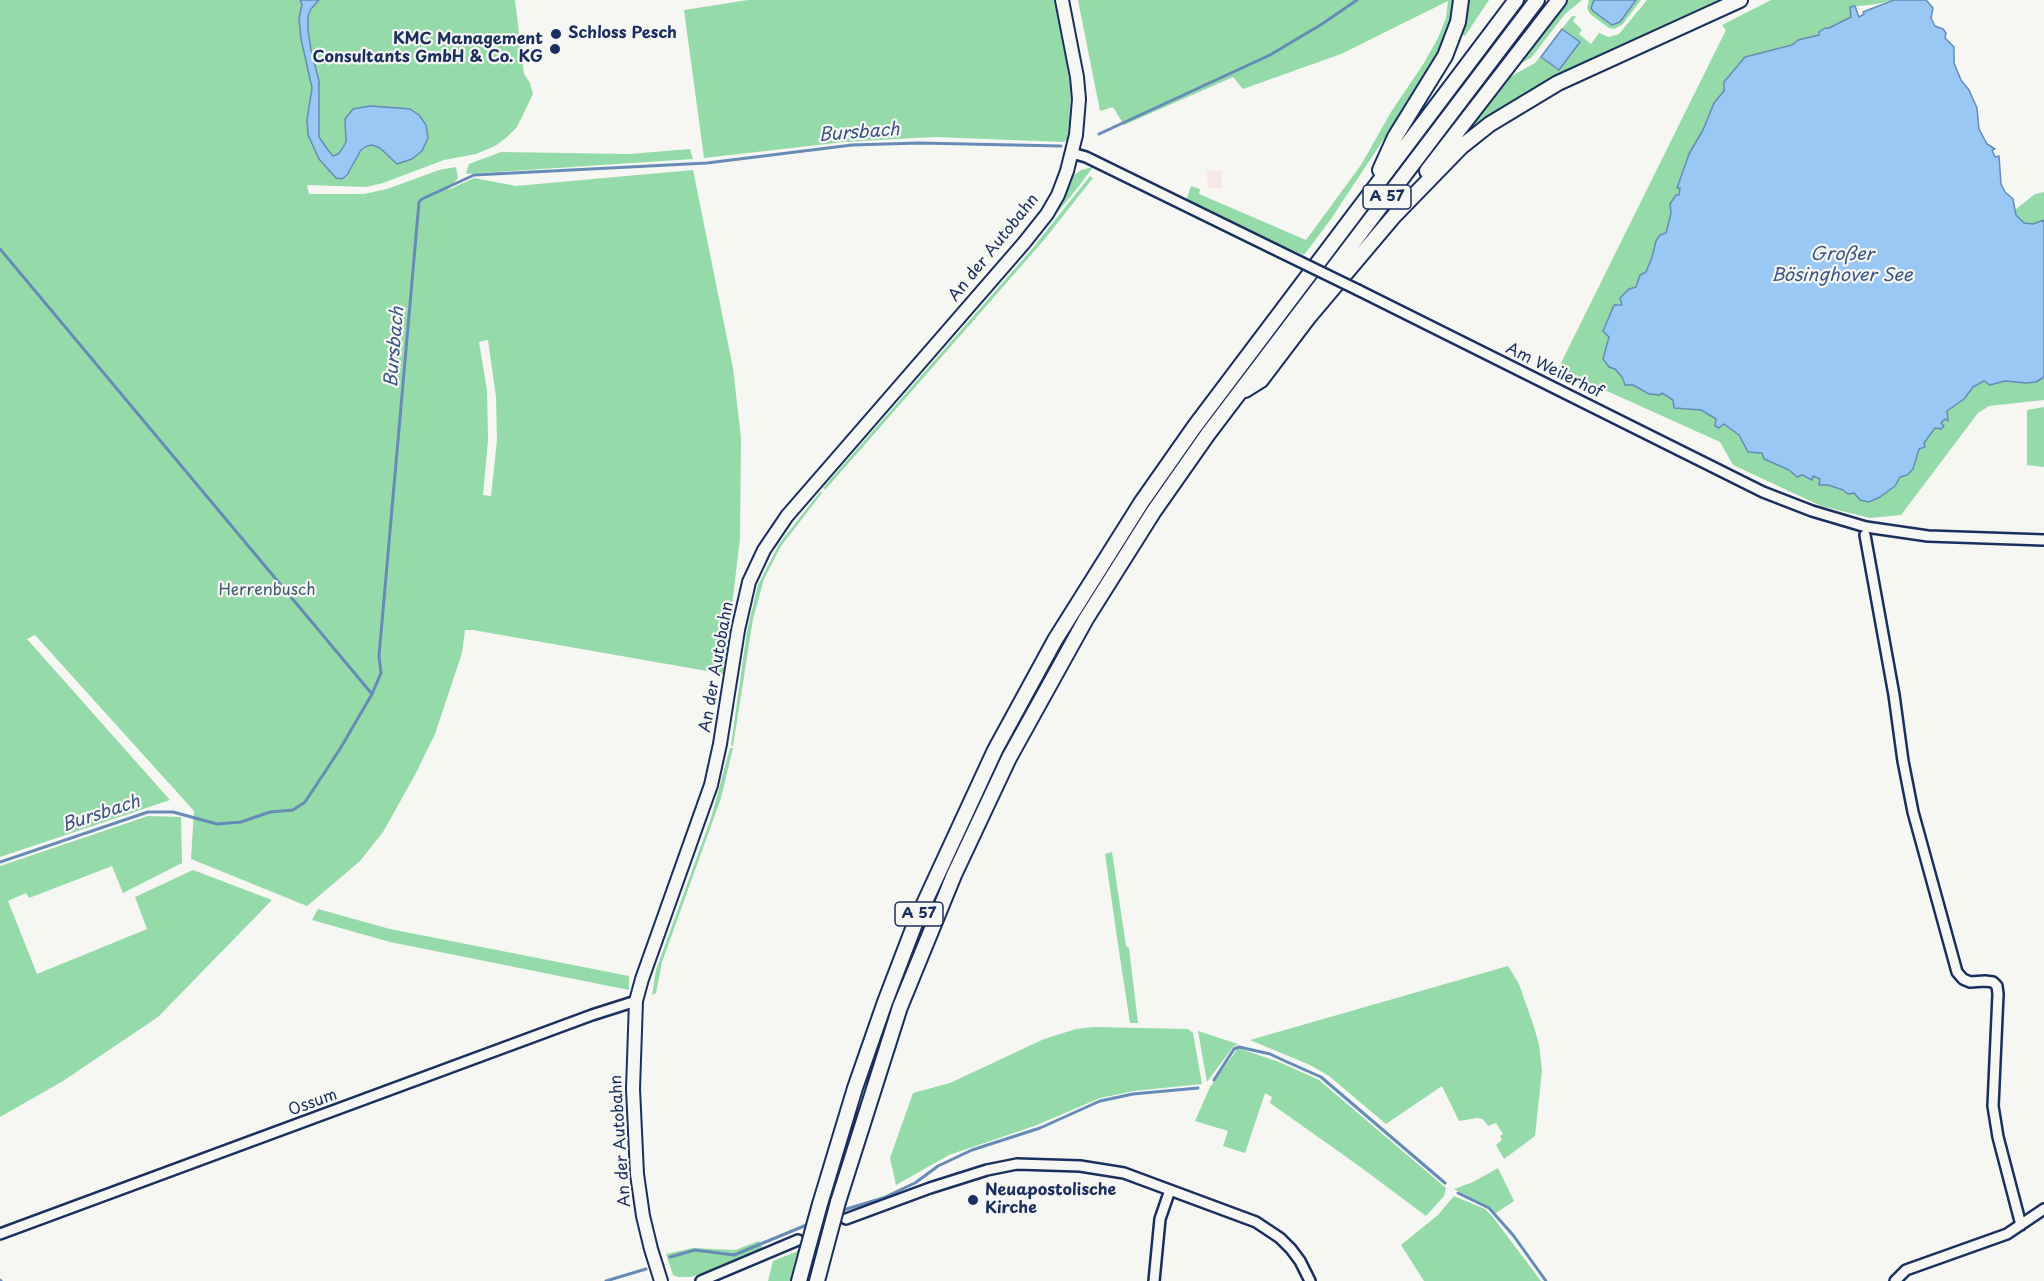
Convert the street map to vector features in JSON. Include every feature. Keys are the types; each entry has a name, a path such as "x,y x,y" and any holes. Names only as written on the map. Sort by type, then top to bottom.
{"highway":[{"path":"1367,196 1395,137 1445,56 1458,22 1461,0"},
{"name":"A 57","path":"799,1281 855,1088 885,1002 916,921 974,794 1018,706 1073,610 1141,503 1214,400 1516,0"},
{"name":"A 57","path":"817,1281 838,1202 900,1007 954,875 1009,758 1055,673 1154,512 1238,394 1537,0"},
{"path":"1238,394 1261,380 1308,318 1394,216 1559,0"},
{"path":"1394,216 1461,147 1490,124 1523,103 1599,63 1740,0"}],"main road":[{"name":"An der Autobahn","path":"661,1281 643,1216 638,1174 633,1089 636,1001 711,785 749,582 774,533 796,504 1041,222 1058,195 1072,153 1077,125 1078,88 1062,0"}],"street":[{"name":"Am Weilerhof","path":"1072,153 1095,161 1281,252 1763,492 1812,511 1866,527 1928,536 2044,540"},
{"path":"1865,535 1913,812 1957,972 1963,979 1970,982 1993,982 1997,986 1993,1106 1998,1137 2021,1225"},
{"name":"Ossum","path":"0,1234 581,1019 636,1001"},
{"path":"846,1219 930,1188 987,1170 1017,1164 1102,1169 1124,1173 1256,1222 1291,1249 1310,1281"},
{"path":"1154,1281 1160,1219 1170,1190"},
{"path":"1895,1281 1906,1270 1991,1241 2021,1225 2044,1209"},
{"path":"700,1281 798,1240"}],"shaded area":[{"path":"1207,171 1222,171 1222,188 1208,188"}],"green space":[{"name":"Herrenbusch","path":"0,0 300,0 302,5 299,18 301,39 312,88 307,120 308,135 319,159 336,178 347,175 361,150 367,146 380,148 392,160 428,138 426,125 419,115 398,108 370,106 338,154 333,156 319,137 319,81 308,30 308,16 315,3 319,0 515,0 524,74 533,94 517,127 506,138 495,146 476,154 444,160 383,183 366,187 307,185 309,194 364,194 387,189 439,170 456,167 458,178 448,190 474,178 516,186 693,170 733,368 741,438 740,538 724,674 465,630 462,653 435,734 383,832 360,861 307,906 191,859 194,811 35,635 27,639 170,800 0,857","holes":["488,340 496,397 497,440 491,496 483,495 488,440 487,390 479,342"]},
{"path":"748,0 1056,0 1071,92 1068,139 1064,142 934,137 844,142 704,158 684,10"},
{"path":"1078,0 1455,0 1444,45 1430,69 1331,219 1304,255 1294,251 1292,253 1186,201 1191,186 1200,189 1199,194 1306,240 1361,165 1391,112 1424,63 1446,18 1448,1 1341,54 1243,89 1233,77 1124,125 1113,107 1100,111"},
{"path":"1467,0 1489,0 1465,36 1460,32"},
{"path":"1568,0 1582,0 1565,14 1531,58 1521,63"},
{"path":"1589,0 1641,0 1622,25 1614,29 1609,28 1590,14 1587,8"},
{"path":"1647,0 1731,0 1463,138 1508,78 1535,63 1572,16 1576,16 1573,21 1582,30 1579,34 1591,44 1599,33 1609,37 1619,34"},
{"path":"1771,0 1894,0 1851,7 1851,17 1828,29 1825,28 1820,35 1798,40 1792,45 1776,50 1724,91 1714,103 1703,130 1689,154 1677,187 1680,188 1679,195 1670,204 1671,213 1666,233 1656,241 1646,272 1640,275 1636,287 1622,305 1609,337 1615,369 1622,377 1623,383 1633,385 1650,394 1662,392 1673,400 1674,407 1701,410 1716,419 1739,435 1748,451 1762,453 1764,459 1806,478 1812,480 1813,476 1821,479 1819,485 1828,485 1843,490 1907,475 1912,469 1919,449 1935,428 1943,426 1941,424 1947,411 1964,399 1973,387 1984,381 1990,385 2005,381 2026,383 2036,382 2044,377 2044,400 1989,406 1978,413 1901,515 1870,518 1821,506 1733,465 1720,442 1558,369 1726,30 1722,25"},
{"path":"690,149 693,159 466,174 469,164 501,152 629,154"},
{"path":"1093,167 1035,240 1033,239 1063,198 1073,176 1081,170"},
{"path":"1090,176 1093,178 1044,240 825,490 823,488 1032,249"},
{"path":"2044,192 2044,220 2033,224 2023,223 2016,215 2016,209 2035,194"},
{"path":"2044,407 2044,467 2027,465 2027,410"},
{"path":"820,492 822,493 781,546 764,579 753,619 733,746 731,745 747,631 758,585 779,544"},
{"path":"724,747 726,748 719,783 708,817 663,939 661,939"},
{"path":"730,748 733,748 721,798 662,962 656,993 652,995 656,970 711,818"},
{"path":"148,816 181,817 182,863 123,893 112,866 29,898 26,893 8,901 37,974 147,929 135,897 193,870 272,900 158,1017 63,1081 0,1117 0,866"},
{"path":"1112,852 1126,946 1129,948 1138,1023 1130,1023 1119,951 1105,854"},
{"path":"318,909 390,929 629,976 629,990 390,942 312,920"},
{"path":"1508,966 1519,984 1534,1027 1542,1070 1535,1136 1504,1159 1496,1145 1502,1140 1500,1136 1503,1134 1496,1123 1488,1126 1483,1119 1477,1118 1459,1121 1442,1086 1386,1124 1329,1076 1310,1065 1250,1040"},
{"path":"1094,1027 1188,1029 1193,1033 1202,1084 1134,1091 1100,1098 1037,1125 949,1155 896,1185 890,1158 913,1093 950,1083 1044,1039 1076,1029"},
{"path":"1198,1031 1238,1044 1233,1047 1207,1082"},
{"path":"1238,1048 1279,1062 1319,1080 1446,1188 1444,1196 1426,1216 1270,1103 1272,1097 1265,1093 1245,1153 1223,1146 1228,1131 1195,1121 1210,1087"},
{"path":"1498,1168 1514,1201 1496,1213 1454,1189 1473,1182"},
{"path":"1454,1196 1485,1209 1541,1281 1424,1281 1401,1245 1438,1215"},
{"path":"759,1241 764,1251 691,1277 673,1275 666,1254 693,1248 735,1250"},
{"path":"798,1251 791,1281 768,1281 773,1261"}],"water":[{"path":"300,0 319,0 308,16 308,30 319,81 319,137 328,150 333,156 342,149 346,142 345,119 353,109 370,106 410,109 419,115 426,125 428,138 422,151 412,159 397,164 380,148 367,146 361,150 347,175 342,179 336,178 319,159 308,135 307,120 312,88 301,39 299,18 302,5"},
{"path":"1594,0 1636,0 1620,22 1612,25 1593,11 1591,8"},
{"name":"Großer Bösinghover See","path":"1894,0 1926,0 1933,8 1931,18 1935,26 1943,29 1946,33 1945,38 1954,47 1954,63 1977,108 1979,129 1987,144 1995,149 1992,150 1995,157 1999,156 2001,184 2005,192 2013,199 2016,215 2024,223 2033,224 2044,220 2044,377 2036,382 2026,383 2005,381 1990,385 1984,381 1973,387 1964,399 1947,411 1948,421 1945,419 1941,423 1944,426 1941,429 1935,428 1924,443 1925,447 1919,449 1913,469 1907,475 1900,477 1895,486 1869,502 1860,500 1854,493 1848,494 1828,485 1819,485 1820,479 1813,476 1812,480 1802,475 1797,477 1789,470 1764,459 1762,453 1748,452 1739,435 1724,424 1719,428 1715,426 1716,419 1701,410 1674,408 1673,400 1662,393 1660,395 1649,394 1633,385 1625,385 1622,377 1603,359 1609,337 1603,331 1614,305 1622,305 1620,298 1629,289 1636,287 1640,275 1646,272 1656,241 1660,235 1666,233 1671,213 1670,204 1676,195 1679,195 1680,188 1677,188 1689,154 1703,130 1714,103 1724,91 1724,82 1745,57 1792,45 1798,40 1819,35 1819,32 1825,28 1851,17 1850,7 1855,6 1859,17 1864,14 1863,12"},
{"path":"1562,29 1580,42 1559,70 1541,57"}],"waterway":[{"path":"1099,134 1270,55 1357,0"},
{"name":"Bursbach","path":"0,862 148,812 173,812 217,824 241,822 270,812 293,810 305,802 340,749 372,694 381,673 379,656 419,202 422,199 474,175 707,163 852,145 919,143 1061,146"},
{"path":"0,249 372,694"},
{"path":"1214,1080 1234,1049 1239,1047 1270,1054 1321,1077 1445,1183"},
{"path":"840,1211 883,1198 915,1183 938,1166 972,1150 1040,1128 1100,1101 1133,1094 1198,1088"},
{"path":"1458,1193 1489,1208 1513,1235 1546,1281"},
{"path":"670,1257 695,1250 734,1255 809,1224"},
{"path":"606,1281 646,1269"}],"tunnel":[{"path":"810,1235 846,1219"}],"place":[{"name":"Schloss Pesch","path":"556,34"},
{"name":"KMC Management Consultants GmbH & Co. KG","path":"555,49"},
{"name":"Neuapostolische Kirche","path":"973,1200"}]}
